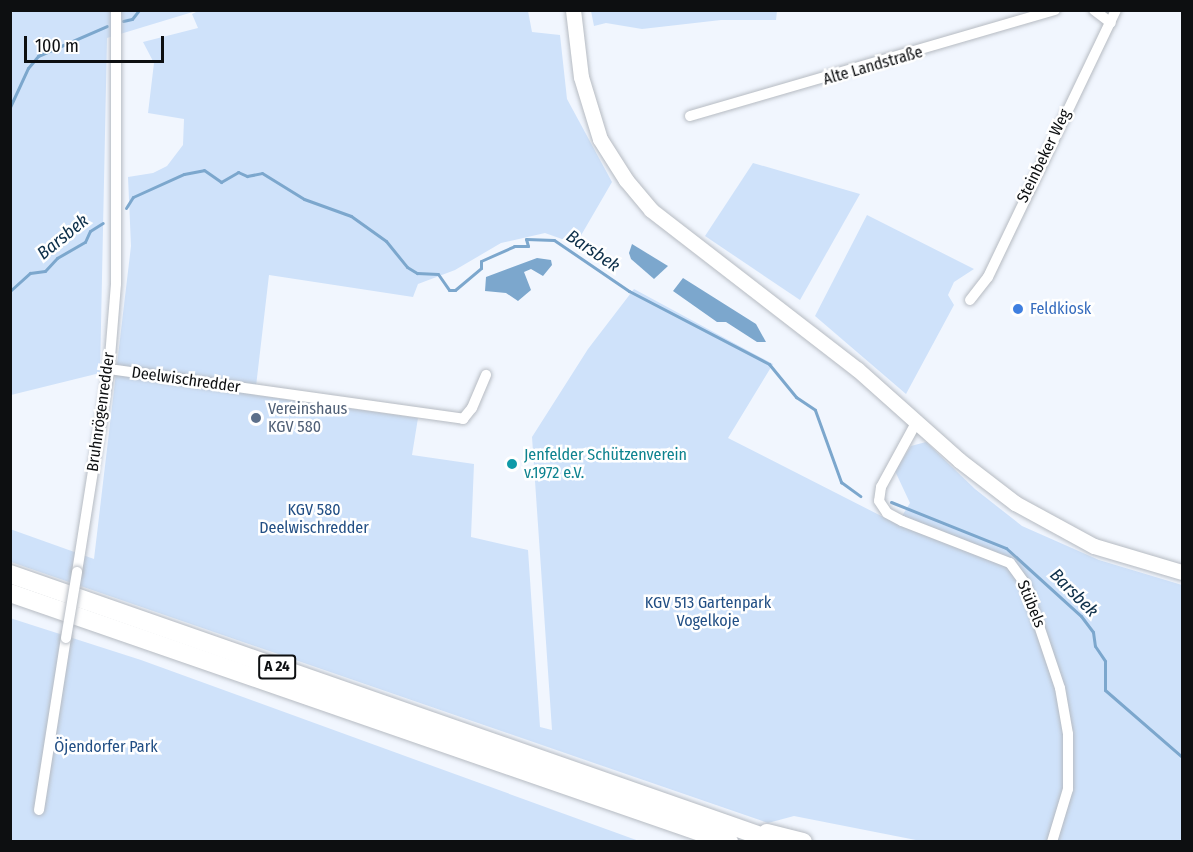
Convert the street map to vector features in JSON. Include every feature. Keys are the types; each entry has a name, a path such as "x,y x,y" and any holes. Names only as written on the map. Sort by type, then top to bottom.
{"highway":[{"name":"A 24","path":"10,574 778,842"},
{"name":"A 24","path":"10,593 729,842"},
{"name":"A 24","path":"720,821 803,842"}],"main road":[{"path":"573,10 581,77 595,124 626,180 660,218 857,369 982,479 1033,515 1094,546 1182,572"}],"street":[{"name":"Bruhnrögenredder","path":"39,810 109,369 116,284 116,10"},
{"name":"Alte Landstraße","path":"690,116 1055,10"},
{"path":"1094,10 1111,23"},
{"name":"Steinbeker Weg","path":"970,300 988,277 1116,10"},
{"name":"Deelwischredder","path":"109,369 463,419 472,408 486,375"},
{"name":"Stübels","path":"916,423 880,487 879,501 887,513 902,521 1010,563 1025,584 1060,688 1069,742 1068,789 1052,842"}],"green space":[{"path":"18,10 196,11 107,38 100,373 11,395 11,13"},
{"path":"591,10 777,11 776,20 721,20 642,29 606,23 594,26"},
{"path":"198,11 528,11 532,32 560,35 567,99 612,182 576,244 545,233 501,243 455,270 418,284 413,297 269,275 255,395 418,418 412,455 474,464 471,537 528,550 540,727 552,730 532,437 588,349 634,289 773,364 728,438 897,524 910,503 895,471 911,446 926,442 975,489 1022,526 1099,560 1182,585 1182,841 926,842 794,816 768,823 11,562 10,529 94,559 131,246 128,177 153,173 167,166 183,145 184,119 148,113 154,63 143,42 198,28 192,14"},
{"path":"753,163 860,194 800,300 705,236"},
{"path":"867,215 974,269 954,282 948,295 954,305 906,394 815,316"},
{"name":"Öjendorfer Park","path":"10,618 141,660 639,841 11,841"}],"water":[{"path":"632,244 668,266 654,279 631,259 629,253"},
{"path":"537,258 551,260 552,265 543,276 531,269 524,272 531,290 518,301 506,293 485,291 486,277"},
{"path":"683,278 756,324 766,342 757,342 726,322 717,322 673,291"}],"waterway":[{"path":"123,21 132,19 139,10"},
{"path":"10,107 28,68 38,56 107,26"},
{"name":"Barsbek","path":"126,208 133,197 184,174 204,170 221,182 238,172 247,176 262,173 304,199 351,216 386,241 407,267 417,273 438,274 449,290 455,290 481,268 481,261 514,246 528,246 526,239 554,240 629,291 769,364 796,397 815,410 841,482 860,496"},
{"name":"Barsbek","path":"10,291 30,273 45,271 57,258 85,242 90,231 103,223"},
{"name":"Barsbek","path":"891,502 1006,548 1081,616 1093,632 1095,646 1105,661 1105,690 1182,757"}],"place":[{"name":"Feldkiosk","path":"1018,309"},
{"name":"Vereinshaus KGV 580","path":"256,418"},
{"name":"Jenfelder Schützenverein v.1972 e.V.","path":"512,464"}],"park label":[{"name":"KGV 580 Deelwischredder","path":"314,519"},
{"name":"KGV 513 Gartenpark Vogelkoje","path":"708,612"}]}
